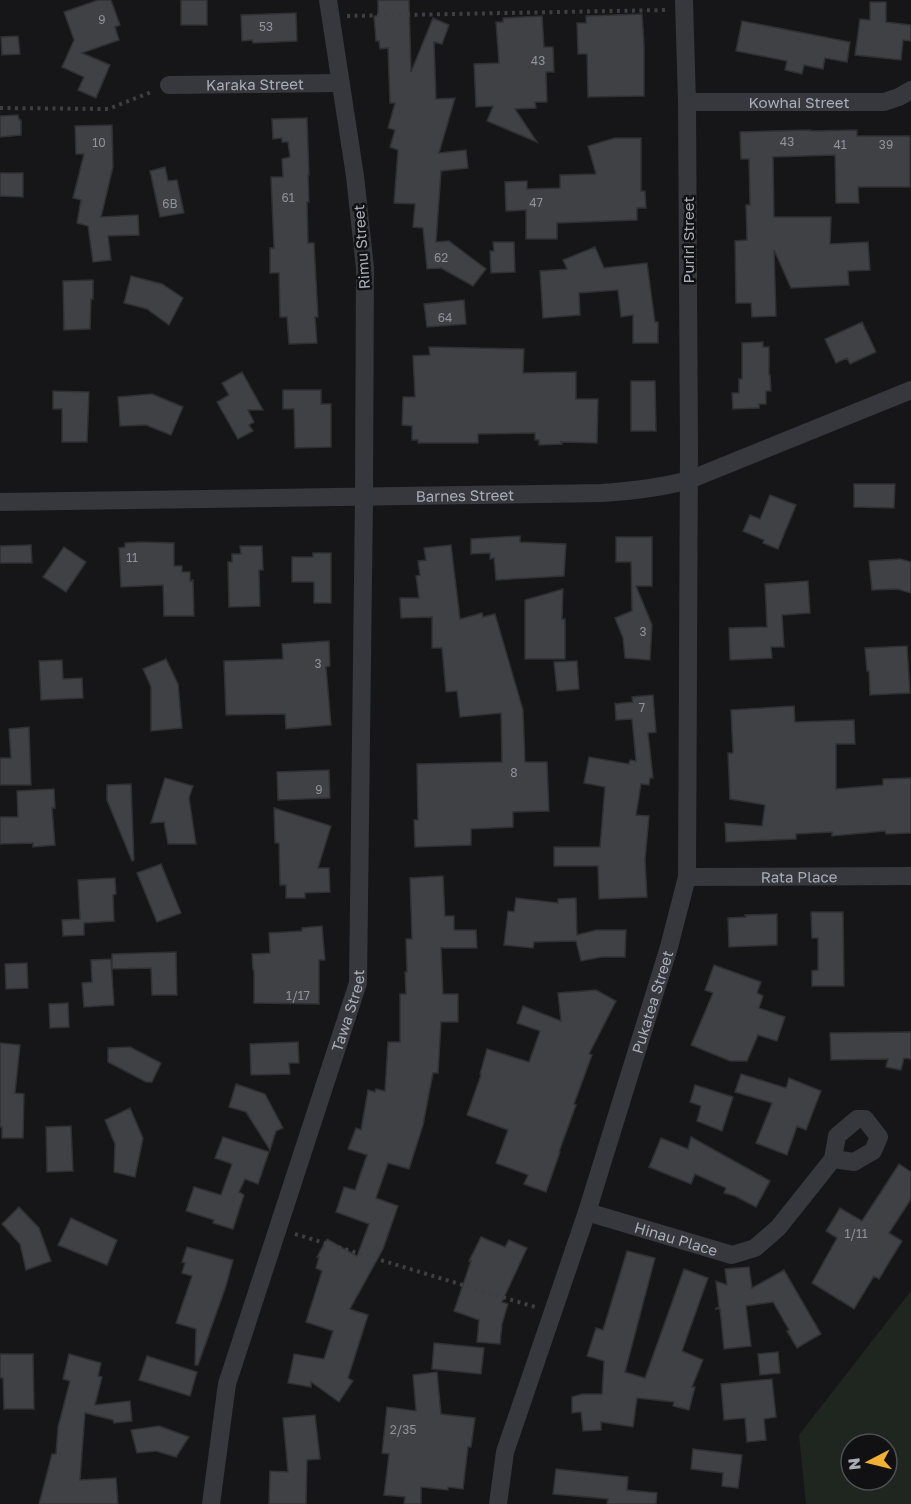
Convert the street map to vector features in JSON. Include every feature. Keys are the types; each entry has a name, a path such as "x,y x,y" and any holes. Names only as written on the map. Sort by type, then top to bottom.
{"street":[{"name":"Puriri Street","path":"684,5 687,102 689,480"},
{"name":"Rimu Street","path":"330,8 355,176 365,268 364,497"},
{"name":"Karaka Street","path":"169,85 340,83"},
{"name":"Kowhai Street","path":"687,102 884,102 911,90"},
{"name":"Barnes Street","path":"0,502 602,493 666,486 689,480 911,390"},
{"name":"Pukatea Street","path":"498,1504 505,1452 587,1212 669,947 687,877 689,480"},
{"name":"Tawa Street","path":"211,1504 227,1384 358,982 364,497"},
{"name":"Rata Place","path":"687,877 911,876"},
{"name":"Hinau Place","path":"587,1212 732,1255 755,1248 778,1228 833,1159"}],"path":[{"path":"330,8 684,5"},
{"path":"0,108 108,109 169,85"},
{"path":"277,1229 552,1312"}],"shaded area":[{"path":"911,1291 911,1504 806,1504 799,1435"}],"building":[{"path":"98,0 111,0 120,25 115,27 119,40 82,53 110,65 96,98 78,90 84,77 62,67 74,40 64,12"},
{"path":"181,0 207,0 207,25 181,25"},
{"path":"378,0 409,0 411,72 433,18 449,25 442,44 434,42 436,99 455,98 439,153 466,150 468,168 441,171 436,242 449,241 486,269 473,286 441,268 427,269 423,228 413,227 415,204 394,203 398,150 390,147 395,130 388,128 395,103 390,103 388,48 380,49 379,41 376,41 374,16 378,16"},
{"path":"870,2 886,2 886,22 911,25 911,41 903,40 901,60 855,55 860,19 870,20"},
{"path":"296,13 297,41 253,43 252,40 242,41 241,15"},
{"path":"642,14 644,96 588,97 587,54 578,54 577,23 586,23 586,16"},
{"path":"542,16 544,47 553,47 554,72 546,72 547,102 535,102 536,108 515,109 537,142 487,121 493,106 476,107 474,64 499,63 496,22 503,22 503,18"},
{"path":"742,21 850,42 847,62 825,58 823,69 804,65 802,74 785,70 787,61 736,51"},
{"path":"18,36 20,54 2,55 1,37"},
{"path":"18,115 21,120 21,135 0,137 0,116"},
{"path":"307,118 308,243 314,243 317,343 289,344 287,317 280,317 279,273 270,273 270,248 274,248 271,177 283,177 282,159 290,157 288,142 282,142 282,138 273,139 272,119"},
{"path":"112,125 113,167 101,217 138,215 139,235 108,236 111,260 93,262 88,226 77,223 81,200 73,198 84,154 76,154 75,126"},
{"path":"857,130 857,136 910,136 910,187 858,187 859,203 836,203 835,155 773,157 774,217 831,217 830,244 868,242 870,270 848,271 849,285 791,288 774,250 776,316 752,317 751,303 736,303 735,241 747,240 746,205 750,205 749,159 741,159 740,132"},
{"path":"615,138 641,138 641,191 645,191 646,208 637,208 637,220 557,223 557,239 526,239 526,210 506,211 505,182 527,181 527,189 560,188 560,175 596,174 588,146"},
{"path":"165,167 168,181 177,180 184,213 160,217 150,171"},
{"path":"0,173 23,173 23,197 0,196"},
{"path":"493,242 514,242 515,272 491,273 490,251 494,251"},
{"path":"595,247 604,268 647,263 655,322 658,322 658,343 633,343 633,315 621,317 618,290 579,293 580,315 543,318 540,271 567,269 563,260"},
{"path":"131,276 162,284 183,298 169,325 147,309 124,303"},
{"path":"93,280 90,329 64,330 63,281"},
{"path":"464,300 466,324 427,327 424,304"},
{"path":"862,322 876,352 850,364 847,358 836,363 825,339"},
{"path":"763,342 763,347 769,347 771,391 766,391 766,404 759,404 759,408 733,409 732,393 739,393 739,379 742,379 742,343"},
{"path":"429,347 524,349 523,373 576,372 576,399 598,399 597,443 561,442 562,444 539,445 539,440 535,440 535,433 478,434 478,443 418,443 418,440 412,440 412,426 402,425 403,397 415,397 413,356 430,355"},
{"path":"242,372 263,410 248,410 254,422 249,425 253,431 238,439 217,402 229,395 222,383"},
{"path":"631,381 655,381 656,431 631,431"},
{"path":"283,390 321,390 321,404 331,404 331,447 295,448 294,409 283,409"},
{"path":"53,391 89,392 87,442 62,442 62,409 53,409"},
{"path":"152,394 183,407 171,435 146,425 120,426 118,397"},
{"path":"854,484 895,484 894,508 854,507"},
{"path":"770,495 796,505 778,549 743,531 750,515 760,519"},
{"path":"520,536 520,542 566,544 564,576 496,580 494,558 490,559 490,553 471,554 471,539"},
{"path":"616,537 652,537 652,586 636,586 652,625 650,660 625,658 623,638 615,618 632,611 631,562 616,562"},
{"path":"125,543 174,543 174,566 182,566 182,572 190,572 190,581 193,580 194,616 164,616 163,585 121,587 119,548 125,547"},
{"path":"31,545 32,563 0,563 0,546"},
{"path":"451,545 460,619 482,613 483,617 495,614 523,710 525,762 547,762 549,811 513,812 513,827 471,829 471,845 415,847 414,820 418,820 417,764 502,762 501,713 460,717 457,691 446,692 442,648 432,648 432,617 401,618 400,598 419,598 416,576 420,575 418,561 426,560 424,548"},
{"path":"240,546 262,546 263,570 259,570 260,606 229,607 228,562 232,562 232,554 241,554"},
{"path":"64,547 86,562 66,592 43,577"},
{"path":"313,553 331,553 331,603 314,603 314,582 292,582 292,557 313,557"},
{"path":"900,559 911,562 911,593 897,589 872,590 869,561"},
{"path":"808,581 810,613 782,615 784,647 771,647 772,658 730,660 729,628 767,627 765,584"},
{"path":"563,589 562,619 565,619 565,659 525,659 525,600"},
{"path":"329,641 330,666 326,667 331,725 286,729 285,714 226,715 224,661 283,659 282,644"},
{"path":"907,646 910,693 870,695 865,648"},
{"path":"166,659 178,684 182,728 151,731 151,687 143,669"},
{"path":"62,660 63,679 82,678 83,698 41,700 39,661"},
{"path":"577,661 579,689 557,691 554,662"},
{"path":"653,695 656,732 648,733 653,778 650,778 649,785 641,784 636,815 649,816 645,860 647,897 599,899 598,866 554,866 554,847 600,847 605,787 584,783 589,757 629,764 630,760 636,761 632,719 616,720 615,704 633,702 632,697"},
{"path":"794,706 795,722 854,720 855,744 836,744 836,789 883,785 883,779 911,778 911,833 886,834 885,831 832,836 832,832 796,834 796,839 726,842 725,823 762,826 765,805 730,799 728,753 733,753 731,710"},
{"path":"29,727 31,785 0,785 0,758 11,758 9,729"},
{"path":"329,770 330,798 278,800 277,772"},
{"path":"165,778 193,786 189,798 196,844 168,844 164,822 151,823"},
{"path":"131,784 134,860 132,861 107,800 107,785"},
{"path":"54,789 55,808 52,808 55,845 33,847 33,843 0,844 0,817 18,817 17,791"},
{"path":"274,808 331,826 318,868 329,868 330,892 305,893 305,898 286,898 286,885 280,885 279,843 275,843"},
{"path":"161,864 181,913 157,922 137,873"},
{"path":"443,876 445,916 454,916 454,930 476,930 477,948 441,948 443,994 458,994 458,1022 441,1022 438,1073 433,1073 423,1125 409,1169 388,1163 376,1198 398,1206 383,1249 350,1309 368,1315 348,1378 353,1381 339,1402 311,1382 311,1387 288,1383 294,1354 324,1359 333,1331 306,1322 322,1271 316,1268 319,1257 317,1257 327,1239 357,1256 369,1224 336,1212 344,1187 355,1190 367,1155 348,1149 356,1128 361,1130 368,1090 385,1091 388,1042 400,1042 400,994 406,994 406,939 412,939 410,878"},
{"path":"115,878 114,921 84,923 84,935 63,936 62,920 80,919 78,880"},
{"path":"516,898 558,903 558,899 576,898 577,935 597,930 626,930 625,957 602,957 581,961 576,941 534,942 533,948 504,945 508,911 514,912"},
{"path":"811,912 843,912 844,986 812,986 812,971 818,970 818,938 812,938"},
{"path":"777,914 777,945 729,947 728,918"},
{"path":"322,926 325,960 319,960 319,1004 254,1003 252,954 270,953 269,933 302,931 302,928"},
{"path":"176,952 177,995 152,995 151,968 112,969 112,954"},
{"path":"111,959 114,1005 84,1007 82,983 92,982 91,960"},
{"path":"27,963 28,988 6,989 5,964"},
{"path":"714,965 761,982 757,993 763,996 759,1008 785,1017 777,1041 758,1035 747,1061 730,1061 691,1045 713,993 705,990"},
{"path":"596,990 616,1001 589,1054 592,1055 546,1192 524,1184 528,1175 496,1163 508,1130 467,1115 487,1049 529,1062 540,1031 517,1023 523,1006 561,1021 558,993"},
{"path":"68,1003 69,1027 50,1028 49,1004"},
{"path":"911,1032 911,1059 904,1058 901,1070 886,1067 888,1059 831,1060 830,1033"},
{"path":"298,1042 299,1063 289,1063 290,1074 251,1075 250,1044"},
{"path":"0,1043 20,1045 15,1093 24,1094 23,1138 2,1138"},
{"path":"130,1047 161,1063 152,1082 146,1082 108,1062 108,1048"},
{"path":"741,1074 786,1088 789,1078 821,1091 806,1130 797,1126 787,1155 756,1143 772,1103 735,1092"},
{"path":"236,1084 265,1094 283,1128 276,1131 270,1150 246,1112 229,1107"},
{"path":"695,1085 733,1097 722,1131 697,1121 701,1106 690,1102"},
{"path":"130,1108 143,1138 135,1177 114,1172 115,1144 105,1120"},
{"path":"71,1126 73,1171 47,1172 46,1127"},
{"path":"223,1137 269,1152 258,1184 245,1179 239,1192 244,1195 233,1229 186,1211 194,1187 221,1195 232,1164 215,1158"},
{"path":"691,1137 770,1181 756,1207 724,1193 726,1188 695,1174 691,1184 649,1167 661,1138 688,1149"},
{"path":"899,1164 911,1172 911,1199 889,1233 902,1241 879,1279 874,1276 854,1309 812,1283 837,1238 826,1231 840,1208 862,1221"},
{"path":"19,1207 39,1228 51,1261 26,1270 20,1244 2,1224"},
{"path":"71,1218 117,1240 107,1265 58,1245"},
{"path":"481,1237 505,1247 509,1240 527,1248 502,1302 508,1304 502,1324 500,1344 477,1342 479,1320 454,1311 471,1261 469,1261"},
{"path":"187,1247 233,1260 198,1365 195,1365 196,1329 176,1323 192,1276 182,1273 185,1263 182,1262"},
{"path":"627,1251 655,1258 625,1372 645,1378 684,1269 708,1278 682,1351 703,1360 692,1387 695,1387 689,1410 673,1406 674,1402 637,1398 633,1427 601,1422 601,1430 583,1431 581,1412 572,1413 572,1397 582,1394 602,1394 604,1361 587,1356 596,1328 603,1330"},
{"path":"749,1267 752,1288 784,1270 821,1334 797,1348 773,1302 746,1306 751,1346 724,1349 720,1309 715,1309 719,1307 716,1281 727,1285 725,1269"},
{"path":"434,1343 484,1348 481,1374 432,1369"},
{"path":"778,1352 780,1373 760,1375 758,1354"},
{"path":"0,1354 33,1354 34,1409 4,1409"},
{"path":"69,1354 101,1363 98,1376 102,1377 95,1405 130,1401 132,1421 114,1423 113,1420 85,1413 80,1480 116,1478 118,1504 39,1504 52,1454 56,1454 58,1427 70,1381 63,1379"},
{"path":"147,1356 197,1372 190,1396 139,1380"},
{"path":"437,1372 441,1414 475,1418 471,1447 468,1447 463,1489 421,1487 421,1504 404,1504 405,1497 384,1495 389,1454 382,1453 387,1407 416,1411 413,1375"},
{"path":"772,1379 776,1417 764,1419 766,1440 747,1442 745,1418 724,1420 721,1384"},
{"path":"315,1415 320,1459 307,1460 306,1504 269,1504 270,1471 288,1472 283,1418"},
{"path":"159,1426 189,1437 176,1457 156,1451 137,1453 131,1430"},
{"path":"693,1449 742,1455 738,1488 722,1486 723,1473 691,1469"},
{"path":"556,1469 628,1477 627,1490 657,1493 656,1504 607,1504 608,1499 553,1494"}]}
